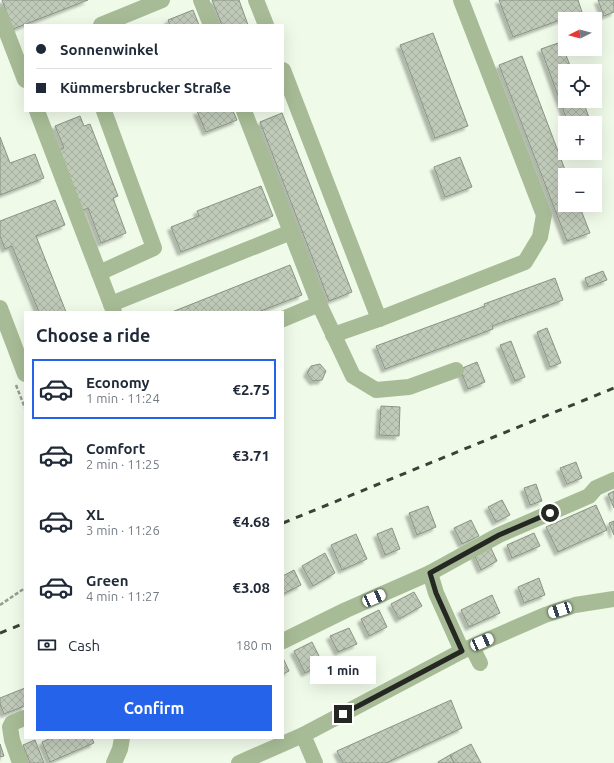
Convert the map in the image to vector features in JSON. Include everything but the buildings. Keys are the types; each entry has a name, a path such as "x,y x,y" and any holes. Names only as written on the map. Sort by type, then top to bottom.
{"street":[{"path":"106,24 124,21 162,0"},
{"path":"201,0 211,24"},
{"path":"256,0 266,24"},
{"path":"333,335 379,319 525,262 540,237 544,215 460,0"},
{"path":"0,15 21,55 24,74"},
{"path":"284,73 379,319"},
{"path":"37,112 112,308 291,232"},
{"path":"99,273 154,248 104,112"},
{"path":"244,112 319,304 353,376 376,390 409,386 456,370"},
{"path":"284,319 319,304"},
{"path":"0,308 24,371"},
{"path":"284,641 346,610 430,573 499,535 589,496 596,488 614,480"},
{"path":"430,573 436,593 467,649 480,663"},
{"path":"239,763 278,741 303,735 467,649 545,615 575,605 614,599"},
{"path":"20,763 12,740 10,727 12,723 24,718"},
{"path":"303,735 314,763"},
{"path":"114,763 120,749 122,739"}],"path":[{"path":"0,605 24,589"}],"railway":[{"path":"284,523 614,388"},
{"path":"0,633 24,623"}],"route":[{"path":"343,714 462,651 436,593 430,573 499,535 550,513"}]}
